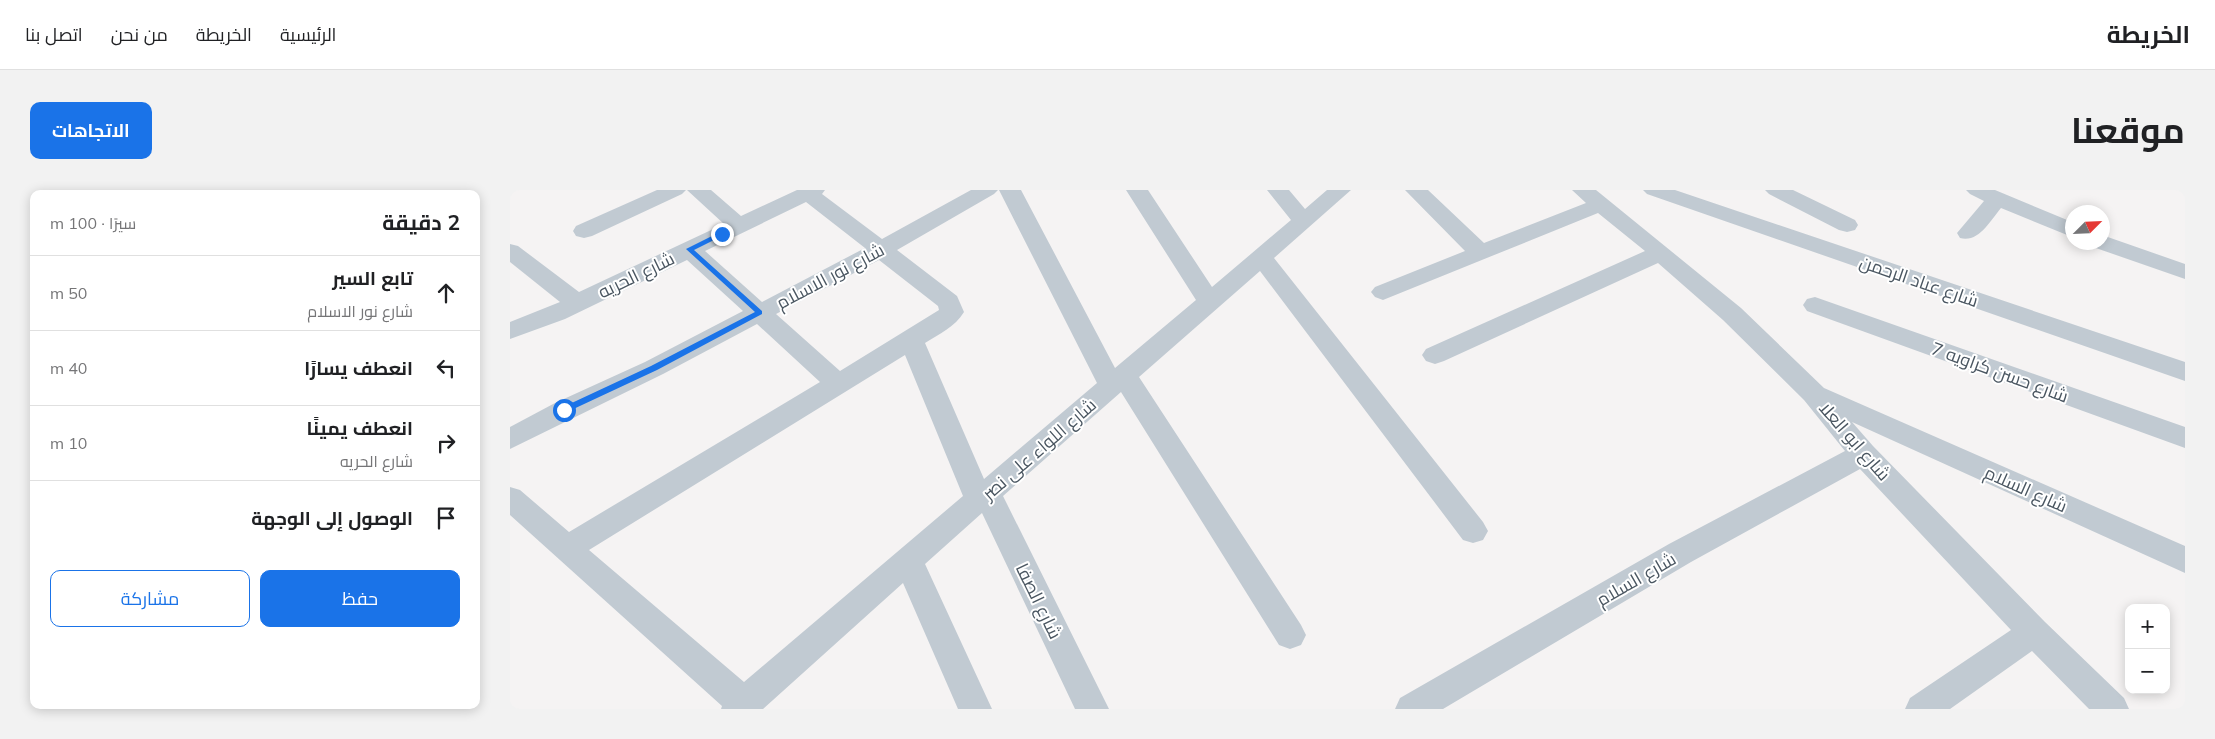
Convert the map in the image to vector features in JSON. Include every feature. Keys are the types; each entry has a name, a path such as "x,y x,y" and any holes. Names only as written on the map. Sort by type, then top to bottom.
{"street":[{"path":"584,231 675,190"},
{"path":"698,190 739,226"},
{"name":"شارع نور الاسلام","path":"510,440 564,410 654,368 760,313 880,250 987,190"},
{"path":"1010,190 1118,380 1290,635"},
{"path":"1137,190 1210,302"},
{"path":"1278,190 1303,221"},
{"name":"شارع اللواء على نصر","path":"741,707 908,560 1340,190"},
{"path":"1416,190 1481,253"},
{"name":"شارع عباد الرحمن","path":"1654,190 2185,372"},
{"path":"1776,190 1847,225"},
{"path":"1977,190 2065,227"},
{"path":"567,548 911,340 945,319 952,312 949,302 880,250 811,192"},
{"name":"شارع الحريه","path":"510,332 577,304 811,192"},
{"path":"1383,292 1481,253 1591,198"},
{"name":"شارع ابو العلا","path":"1591,198 1661,253 1732,314 1813,393 1863,454 2034,632 2112,709"},
{"path":"1968,234 1997,199"},
{"path":"2110,245 2185,272"},
{"path":"690,249 838,384"},
{"path":"510,251 577,304"},
{"path":"1435,355 1661,253"},
{"path":"1261,257 1473,531"},
{"name":"شارع حسن كراويه 7","path":"1815,305 2185,438"},
{"name":"شارع الصفا","path":"911,340 983,497 1092,709"},
{"name":"شارع السلام","path":"1813,393 2185,560"},
{"name":"شارع السلام","path":"1427,705 1680,553 1863,454"},
{"path":"510,498 741,707"},
{"path":"908,560 975,709"},
{"path":"1922,709 2034,632"}],"route":[{"path":"564,410 654,368 760,313 690,249 722,234"}]}
